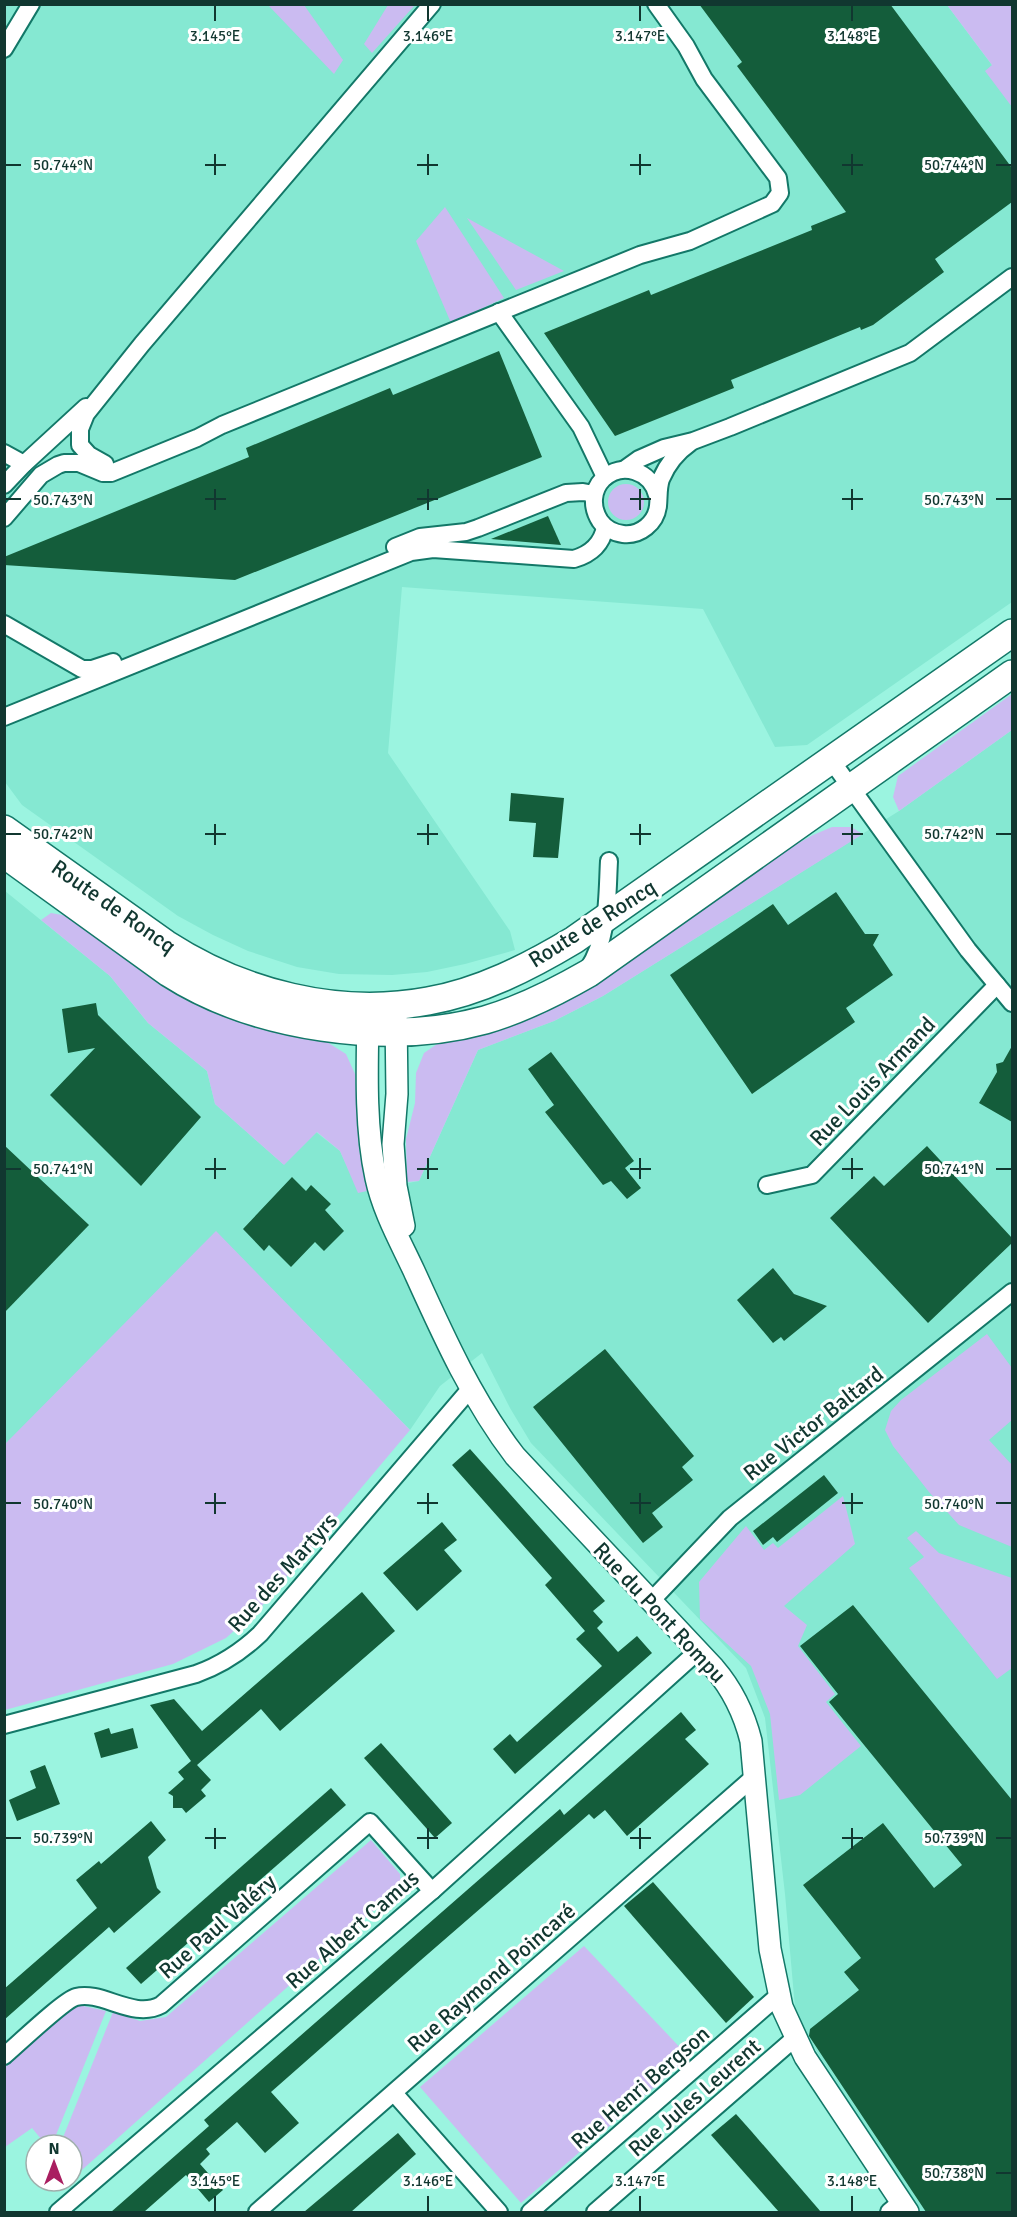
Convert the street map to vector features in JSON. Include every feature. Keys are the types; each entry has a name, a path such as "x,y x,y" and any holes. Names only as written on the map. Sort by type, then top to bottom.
{"main road":[{"name":"Route de Roncq","path":"396,1018 437,999 495,981 553,953 605,919 1012,633"},
{"name":"Route de Roncq","path":"4,854 144,956 196,989 240,1008 290,1022 326,1028 368,1018 396,1018 443,1029 488,1019 545,998 582,977 1012,675"},
{"name":"Route de Roncq","path":"4,829 166,944 204,967 250,986 316,1002 368,1018"}],"street":[{"path":"4,49 31,4"},
{"path":"127,467 104,464 89,455 80,445 82,422 106,388 432,4"},
{"path":"4,518 41,475 58,465 79,463 103,473 111,473 197,438 222,425 640,255 681,244 772,204 780,193 778,178 704,79 686,46 656,4"},
{"path":"693,441 681,450 666,470 657,495 656,514 643,530 624,534 614,532 605,526 595,510 594,494 605,477 625,469 656,451 693,441 910,353 1012,278"},
{"path":"500,312 581,427 605,477"},
{"path":"4,485 106,388"},
{"path":"4,453 24,464"},
{"path":"625,469 644,475 654,486 657,495"},
{"path":"4,624 82,669 92,669 420,537 472,530 566,493 594,494"},
{"path":"4,717 411,552 441,549 574,559 586,555 595,547 602,538 605,526"},
{"path":"831,760 968,950 1012,1003"},
{"path":"582,977 597,953 605,919 609,861"},
{"name":"Rue Louis Armand","path":"767,1185 812,1175 997,985"},
{"name":"Rue du Pont Rompu","path":"368,1018 369,1118 373,1164 385,1208 436,1323 498,1434 515,1456 722,1677 742,1712 751,1741 767,1923 778,1995 805,2057 899,2209"},
{"name":"Rue du Pont Rompu","path":"396,1018 397,1095 393,1144 394,1172 398,1201 416,1276"},
{"name":"Rue Victor Baltard","path":"651,1601 730,1518 1012,1292"},
{"name":"Rue des Martyrs","path":"4,1725 196,1674 237,1654 260,1634 471,1388"},
{"name":"Rue Albert Camus","path":"63,2211 432,1891 698,1651"},
{"name":"Rue Raymond Poincaré","path":"257,2212 754,1776"},
{"name":"Rue Paul Valéry","path":"4,2056 72,1998 87,1997 140,2009 161,2005 370,1822 432,1891"},
{"name":"Rue Henri Bergson","path":"530,2212 778,1995"},
{"name":"Rue Jules Leurent","path":"595,2212 795,2038"},
{"path":"393,2093 499,2212"}],"shaded area":[{"path":"5,5 947,5 1012,92 1012,602 807,745 775,747 703,609 402,587 388,753 510,931 515,950 427,972 392,975 339,974 297,967 248,951 178,916 22,805 5,782"},
{"path":"268,5 304,5 343,60 334,74"},
{"path":"388,5 415,5 372,53 364,44"},
{"path":"947,5 1012,5 1012,107 985,71 992,65"},
{"path":"445,207 504,298 451,323 416,241"},
{"path":"467,218 564,271 516,290"},
{"path":"626,484 639,489 644,502 639,515 626,520 613,515 608,502 613,489"},
{"path":"1012,694 1012,730 899,811 893,797 898,776"},
{"path":"1012,730 1012,2212 919,2212 796,2019 785,1894 765,1718 746,1668 531,1443 482,1353 440,1386 410,1430 216,1232 5,1445 5,891 110,976 148,1023 207,1071 215,1104 283,1164 316,1132 340,1151 359,1192 419,1181 478,1050 554,1021 603,996 899,811"},
{"path":"832,827 851,827 863,834 603,996 554,1021 478,1050 419,1181 407,1182 406,1139 415,1103 416,1073 424,1053 813,835"},
{"path":"51,913 68,916 144,973 202,1005 256,1028 327,1042 346,1054 355,1074 359,1149 367,1191 358,1193 340,1151 317,1132 284,1165 215,1104 207,1071 148,1023 110,976 41,920"},
{"path":"216,1231 410,1430 261,1607 226,1638 173,1664 5,1710 5,1444"},
{"path":"987,1334 1012,1368 1012,1420 989,1440 1012,1465 1012,1547 959,1525 929,1492 893,1446 885,1430 891,1411 901,1400"},
{"path":"843,1496 855,1544 784,1606 807,1625 798,1646 835,1694 826,1702 861,1746 800,1795 779,1800 770,1714 751,1666 700,1619 699,1582 746,1526 764,1550 773,1543 778,1548"},
{"path":"916,1531 939,1553 1012,1578 1012,1668 997,1679 909,1568 924,1557 907,1538"},
{"path":"371,1840 400,1874 401,1886 84,2168 84,2133 65,2133 113,2012 140,2021 166,2017"},
{"path":"584,1946 689,2057 521,2203 420,2087"},
{"path":"79,2005 106,2011 57,2133 36,2133 32,2128 5,2147 5,2067 69,2011"}],"building":[{"path":"699,4 890,4 1012,168 1012,202 935,259 944,272 873,325 861,330 860,327 731,380 734,388 615,436 544,333 649,290 651,295 812,230 811,226 846,212 737,66 742,62"},
{"path":"499,351 542,457 235,580 4,565 4,557 249,457 246,448 390,388 393,395"},
{"path":"548,516 561,545 491,539"},
{"path":"511,793 564,798 558,858 533,857 536,823 509,821"},
{"path":"836,892 865,934 879,934 873,945 893,975 846,1008 855,1022 752,1094 670,975 773,904 788,925"},
{"path":"96,1003 98,1015 201,1117 141,1186 50,1095 95,1048 68,1053 62,1009"},
{"path":"1012,1046 1012,1122 979,1103 997,1072 996,1064 1003,1062"},
{"path":"551,1052 634,1161 625,1168 641,1188 627,1199 611,1181 603,1185 545,1112 554,1105 528,1069"},
{"path":"4,1145 89,1225 4,1313"},
{"path":"927,1146 1012,1238 1012,1243 928,1323 830,1218 874,1176 884,1186"},
{"path":"292,1177 306,1191 311,1185 331,1204 325,1210 344,1231 324,1251 315,1242 291,1267 269,1245 264,1251 243,1229"},
{"path":"773,1268 794,1294 827,1306 784,1341 781,1337 773,1343 737,1300"},
{"path":"605,1349 694,1456 682,1467 693,1480 652,1513 663,1527 643,1543 533,1407"},
{"path":"470,1449 605,1601 593,1611 603,1622 597,1628 618,1652 637,1636 652,1653 515,1774 493,1749 510,1734 517,1742 602,1666 576,1639 585,1631 545,1585 552,1578 452,1465"},
{"path":"824,1475 838,1493 777,1542 773,1537 763,1545 753,1531"},
{"path":"442,1522 457,1540 444,1550 462,1571 417,1611 383,1573"},
{"path":"362,1592 395,1631 280,1731 261,1709 197,1765 211,1780 201,1790 206,1796 186,1813 182,1808 173,1808 173,1796 168,1793 184,1779 178,1772 191,1761 150,1705 174,1699 202,1731"},
{"path":"853,1605 1012,1800 1012,2212 926,2212 809,2036 810,2029 859,1990 844,1972 861,1958 803,1885 883,1823 934,1888 962,1865 829,1702 838,1694 800,1646"},
{"path":"681,1712 696,1730 685,1739 709,1764 627,1836 605,1810 594,1819 589,1814 421,1960 271,2092 299,2123 265,2153 237,2122 206,2149 210,2154 200,2164 223,2190 209,2202 186,2175 144,2212 111,2212 209,2126 204,2120 560,1809 564,1815"},
{"path":"109,1728 111,1734 133,1728 138,1748 101,1758 94,1733"},
{"path":"381,1743 452,1823 435,1838 364,1758"},
{"path":"45,1765 60,1804 17,1821 9,1800 36,1788 30,1771"},
{"path":"331,1788 346,1805 141,1984 126,1968"},
{"path":"151,1821 166,1840 148,1857 157,1888 161,1892 114,1933 109,1927 4,2020 4,1989 97,1908 76,1880 99,1861 101,1864"},
{"path":"653,1882 754,1997 726,2023 624,1906"},
{"path":"736,2114 821,2212 779,2212 711,2135"},
{"path":"398,2133 416,2154 351,2212 304,2212"}]}
